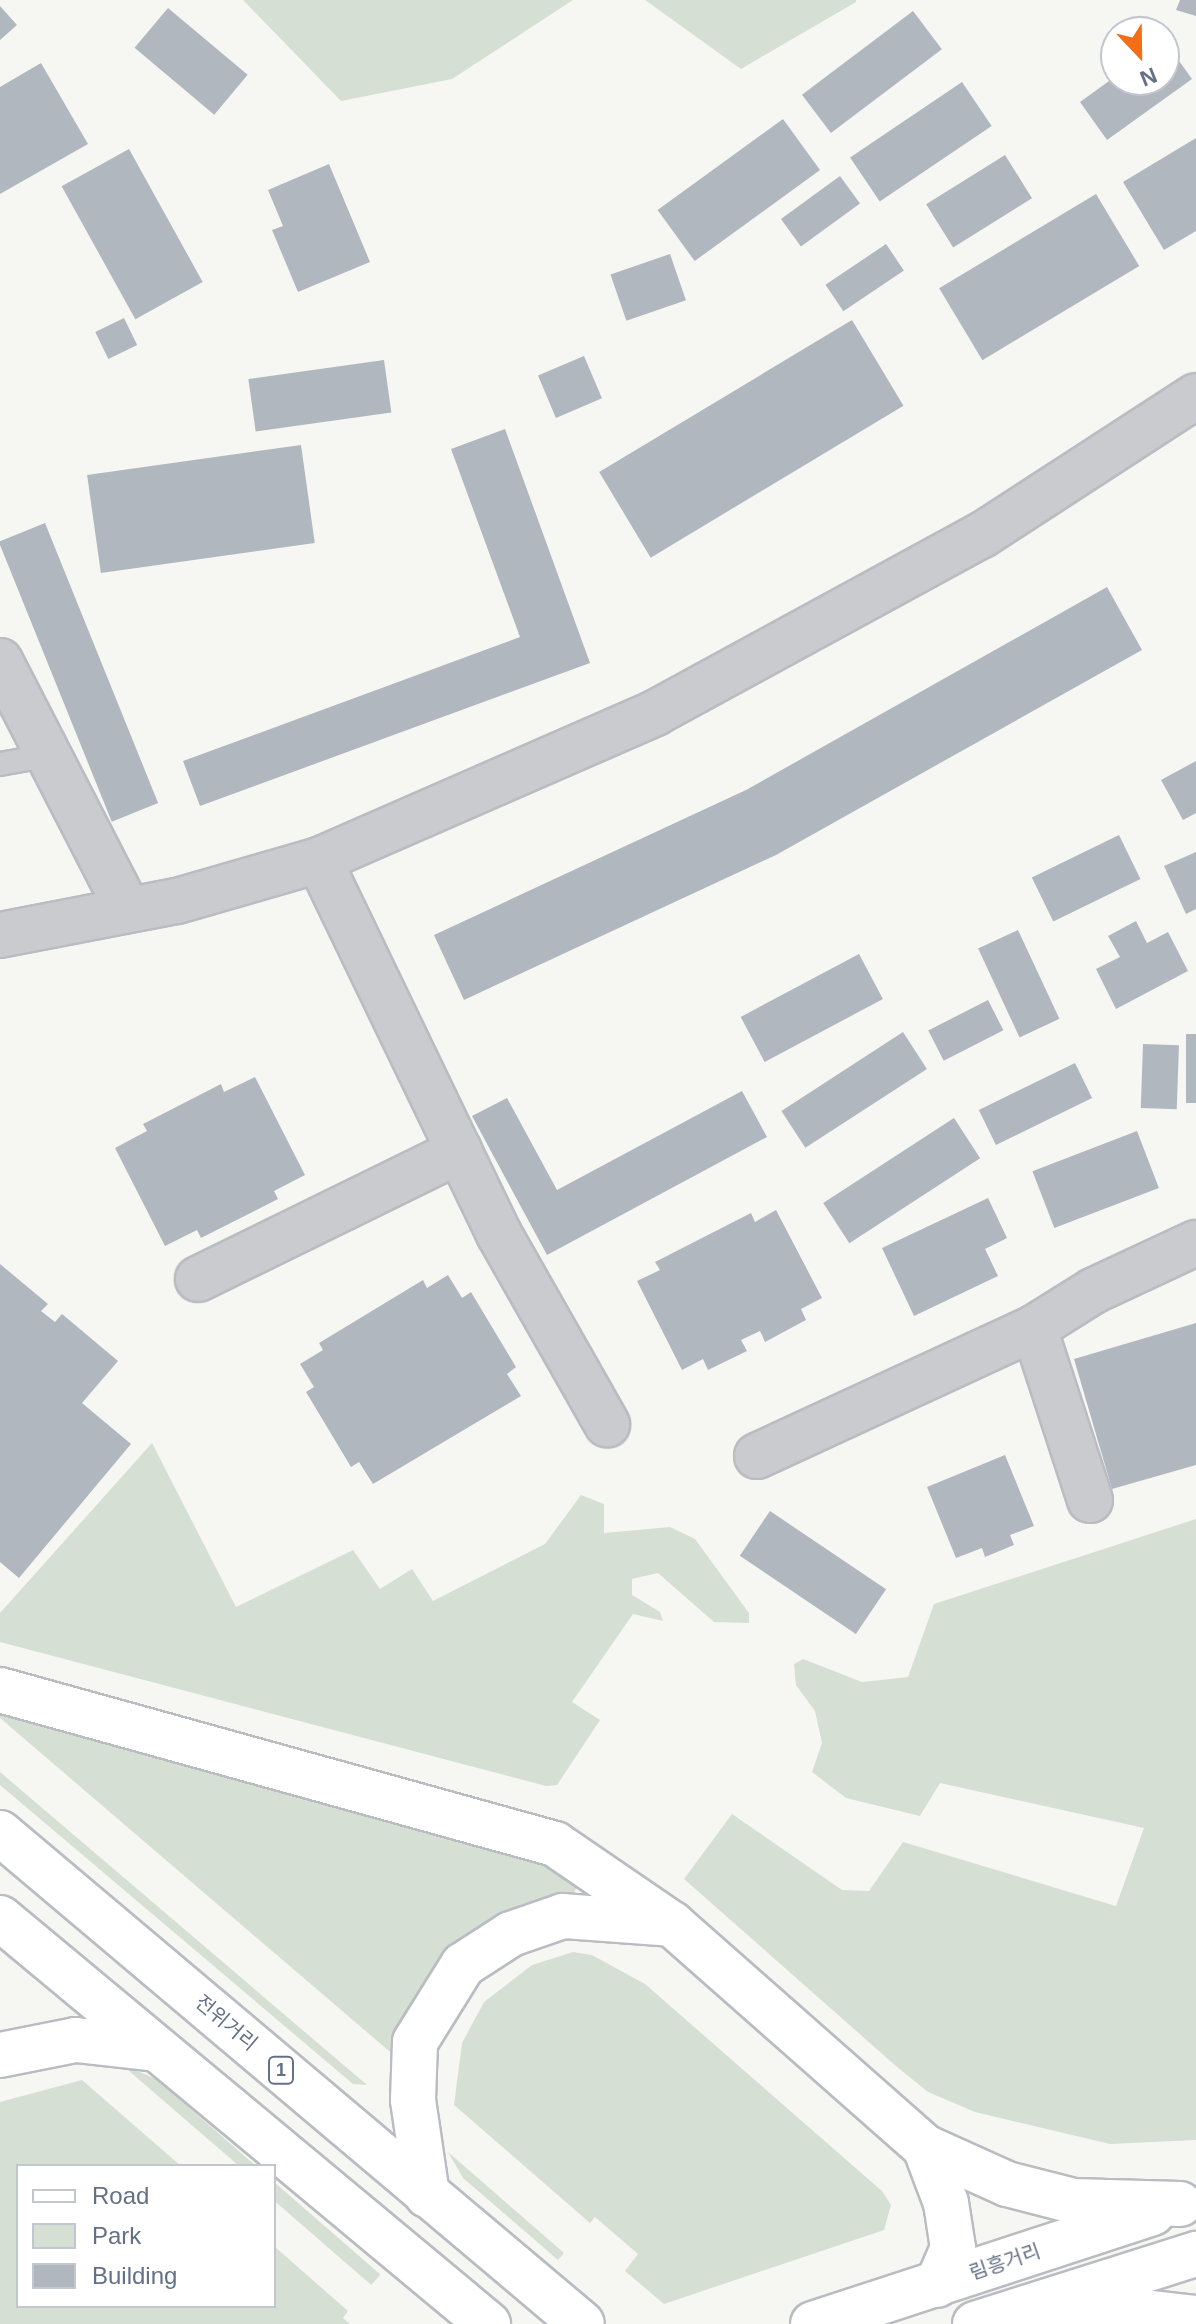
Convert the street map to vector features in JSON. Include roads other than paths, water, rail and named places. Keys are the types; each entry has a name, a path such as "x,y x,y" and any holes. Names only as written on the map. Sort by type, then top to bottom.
{"main road":[{"path":"0,1690 536,1836 573,1853 672,1924 925,2147 1007,2184 1073,2201 1188,2201"},
{"name":"전위거리","path":"0,1833 572,2315"},
{"path":"427,2195 413,2100 415,2042 463,1965 511,1934 563,1916 672,1924"},
{"path":"0,1918 487,2323"},
{"path":"0,2055 76,2040 157,2049"},
{"path":"925,2147 946,2203 953,2248 937,2285"},
{"name":"림흥거리","path":"813,2324 1188,2201"},
{"path":"981,2322 1196,2254"},
{"path":"981,2322 1109,2308 1196,2318"}],"street":[{"path":"0,935 127,908 177,901 319,860 655,713 982,535 1196,396"},
{"path":"0,661 127,908"},
{"path":"0,707 46,748"},
{"path":"319,860 459,1151 607,1424"},
{"path":"198,1279 459,1151"},
{"path":"757,1456 1034,1328 1093,1291 1196,1243"},
{"path":"1034,1328 1090,1500"}],"lane":[{"path":"0,764 46,748"}]}
